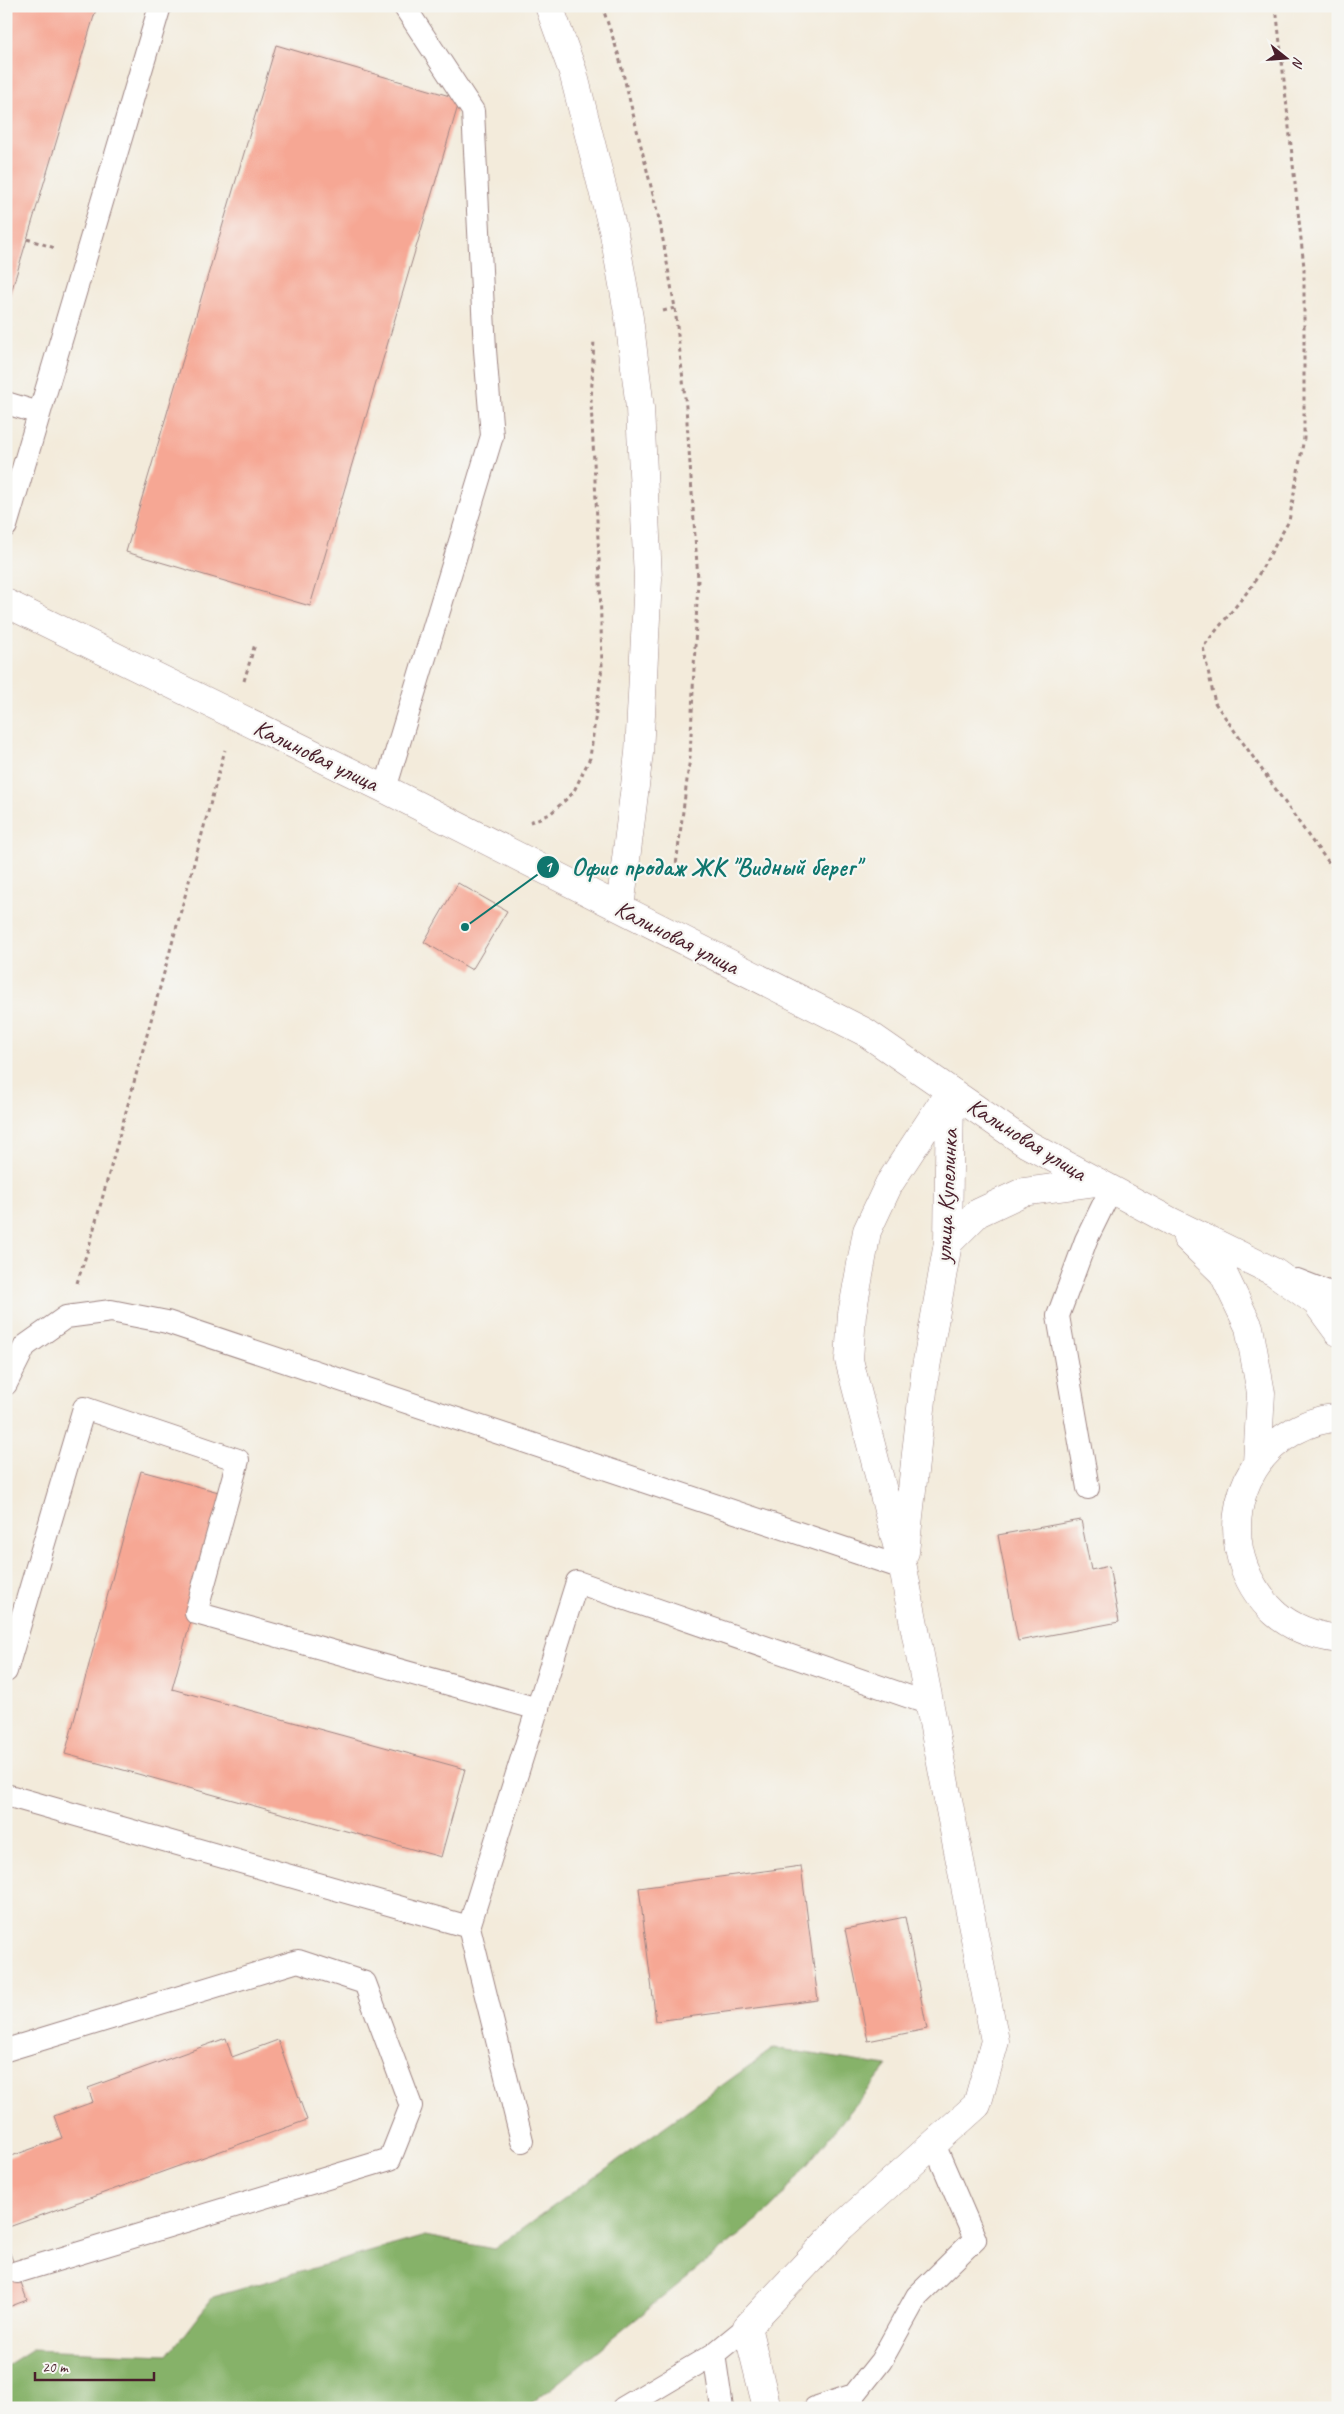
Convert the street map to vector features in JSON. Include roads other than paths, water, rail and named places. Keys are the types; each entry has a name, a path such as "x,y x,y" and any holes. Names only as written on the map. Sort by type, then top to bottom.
{"street":[{"path":"549,6 573,72 614,234 629,318 640,408 648,579 639,753 620,908"},
{"name":"Калиновая улица","path":"6,604 384,789 865,1032 1026,1144 1170,1221"},
{"name":"улица Купелинка","path":"903,1568 925,1373 948,1243 950,1091"},
{"name":"улица Купелинка","path":"903,1568 849,1360 852,1314 867,1231 889,1184 950,1091"},
{"path":"948,1243 978,1213 1024,1192 1104,1186"},
{"path":"1170,1221 1274,1272 1316,1302 1338,1332"},
{"path":"1170,1221 1223,1273 1249,1327 1261,1393 1258,1463"},
{"path":"1338,1418 1305,1425 1281,1439 1258,1463 1242,1492 1236,1525 1240,1558 1254,1589 1276,1614 1304,1631 1338,1639"},
{"path":"767,2408 747,2326 841,2226 977,2105 995,2042 903,1568"}],"lane":[{"path":"6,526 160,6"},
{"path":"384,789 492,436 485,350 473,111 404,6"},
{"path":"6,403 40,413"},
{"path":"1088,1488 1058,1316 1104,1186"},
{"path":"1274,1272 1338,1296"},
{"path":"6,1384 25,1346 66,1317 111,1311 167,1322 903,1568"},
{"path":"6,1671 84,1408 238,1460 196,1613 538,1709"},
{"path":"522,2141 469,1927 577,1582 930,1704"},
{"path":"6,1795 469,1927"},
{"path":"6,2050 298,1961 365,1983 411,2106 390,2159 17,2272"},
{"path":"815,2408 854,2395 881,2361 917,2296 975,2239 934,2144"},
{"path":"623,2408 714,2354 747,2326"},
{"path":"714,2354 722,2408"}],"place":[{"name":"Офис продаж ЖК \"Видный берег\"","path":"465,927"}]}
